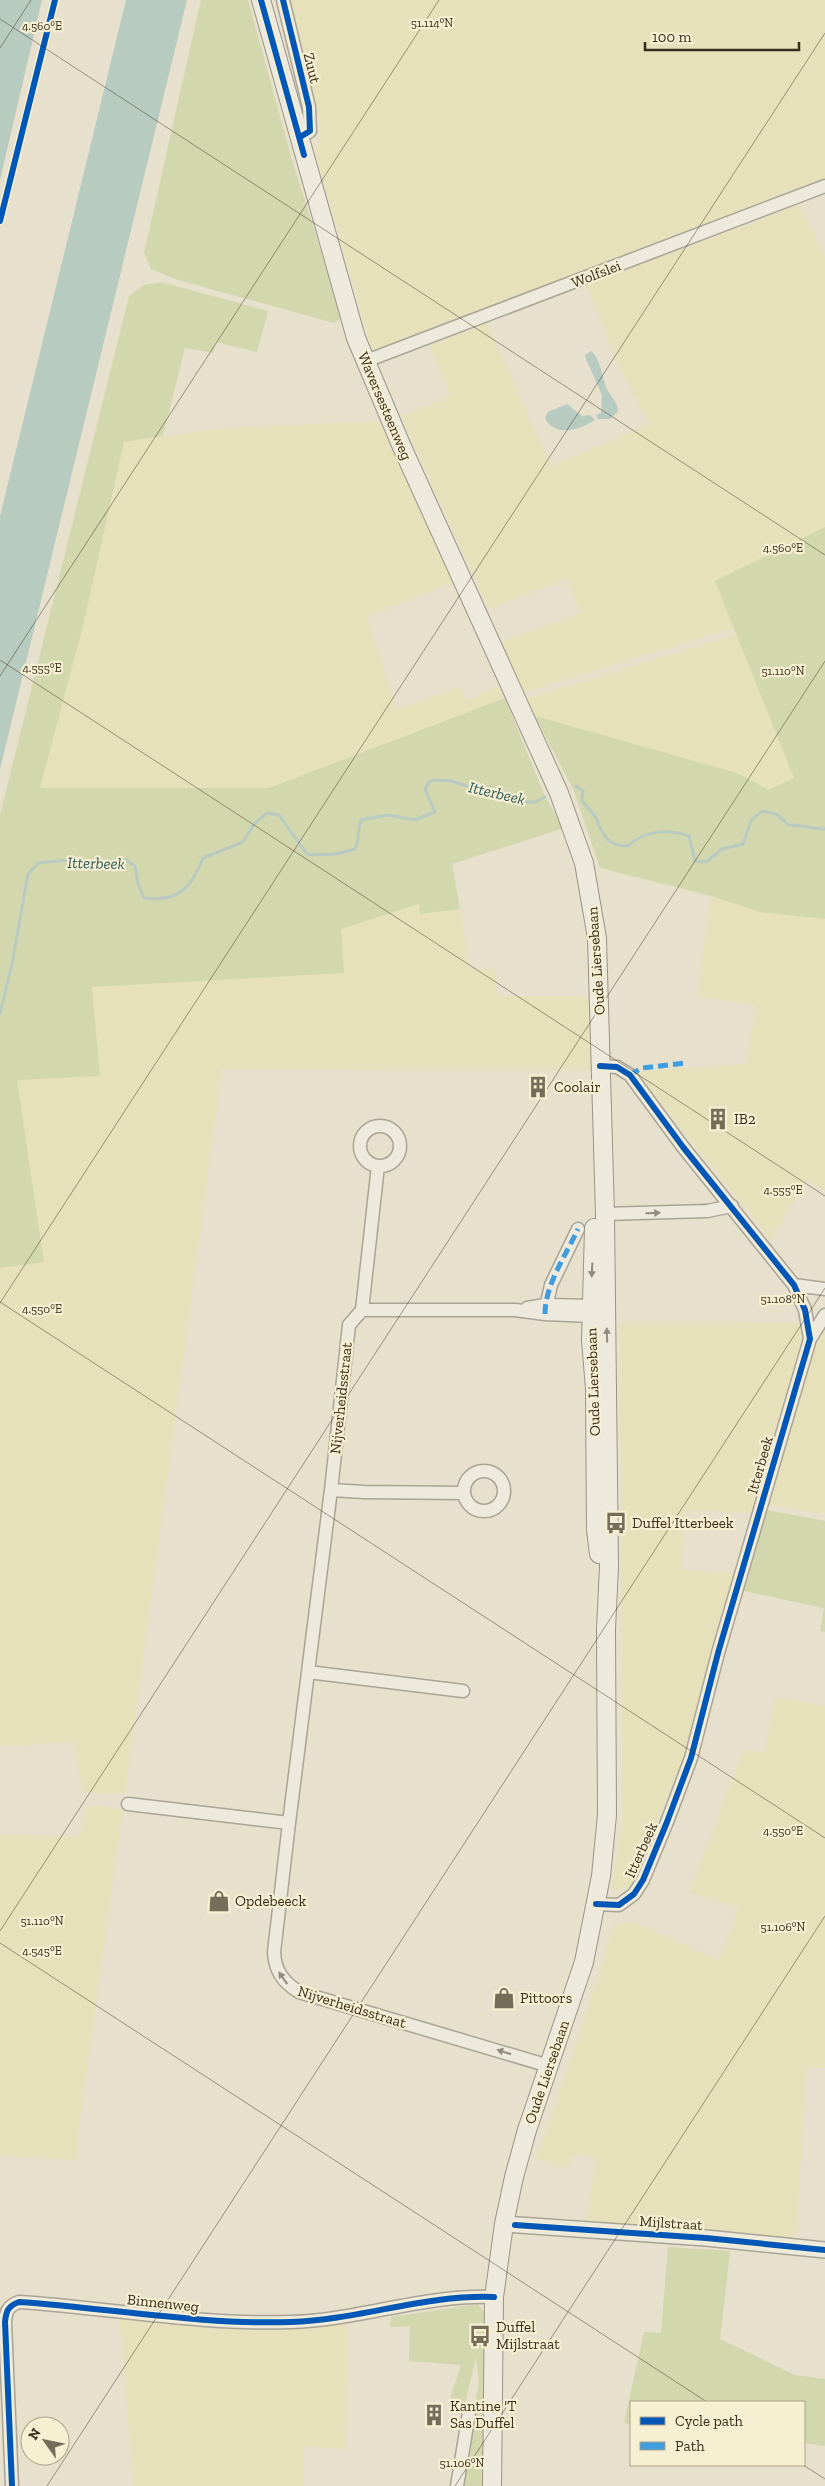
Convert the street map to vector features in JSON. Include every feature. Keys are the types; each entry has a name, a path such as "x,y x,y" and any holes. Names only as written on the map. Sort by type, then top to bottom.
{"main road":[{"name":"Waversesteenweg","path":"261,0 356,338 402,447 559,793"},
{"name":"Oude Liersebaan","path":"559,793 584,863 595,918 599,958 601,1134 605,1214 596,1309"},
{"name":"Oude Liersebaan","path":"492,2486 494,2297 504,2224 514,2177 584,1962 596,1904 607,1815 606,1630 596,1530 596,1190 601,1134"}],"street":[{"name":"Zuut","path":"283,0 309,107 310,131 300,137"},
{"name":"Wolfslei","path":"366,361 825,186"},
{"name":"Itterbeek","path":"596,1904 619,1905 634,1894 643,1880 667,1822 691,1758 718,1652 810,1339 805,1310 794,1285 666,1125 630,1075 617,1067 600,1066"},
{"name":"Nijverheidsstraat","path":"378,1166 362,1310 349,1325 331,1490 274,1952 275,1965 288,1986 299,1992 549,2066"},
{"path":"605,1214 707,1212 732,1206"},
{"path":"545,1309 551,1285 578,1229"},
{"path":"794,1285 825,1289"},
{"path":"362,1310 596,1309"},
{"path":"810,1339 825,1315"},
{"path":"331,1490 463,1493"},
{"path":"308,1672 463,1691"},
{"path":"128,1804 290,1823"},
{"name":"Mijlstraat","path":"504,2224 706,2238 825,2250"},
{"name":"Binnenweg","path":"12,2486 5,2322 6,2312 10,2305 19,2302 223,2321 292,2322 356,2315 472,2296 494,2297"},
{"path":"457,2486 469,2413"}],"shaded area":[{"path":"0,0 42,0 0,180"},
{"path":"126,0 187,0 0,769 0,516"},
{"path":"290,0 825,0 825,179 373,354 315,151 321,138 319,119"},
{"path":"800,205 825,255 825,527 715,581 734,628 522,693 501,642 581,613 567,579 489,609 401,416 451,396 430,346 487,323 551,466 650,424 616,361 587,285"},
{"path":"591,351 597,359 607,389 618,411 610,419 598,419 596,415 601,413 602,395 585,355"},
{"path":"567,404 582,416 590,415 595,420 582,427 568,430 561,430 549,424 545,418 548,412"},
{"path":"379,421 454,582 367,617 397,709 459,687 467,700 498,687 505,698 269,788 40,788 83,626 124,442 223,428"},
{"path":"736,634 794,778 769,790 737,773 535,716 526,699"},
{"path":"711,896 760,912 825,919 825,1191 807,1180 771,1240 638,1074 645,1071 745,1064 757,1006 697,996"},
{"path":"419,904 420,914 460,909 470,968 496,970 497,996 592,996 591,1070 222,1069 125,1794 83,1792 73,1741 0,1747 0,1268 44,1262 17,1080 91,987 343,973 341,929"},
{"path":"620,1322 799,1323 803,1336 753,1513 686,1510 681,1570 734,1573 686,1750 635,1878 628,1887 618,1891 612,1888 623,1814"},
{"path":"825,1328 825,1514 769,1505 814,1346"},
{"path":"775,1697 825,1706 825,2068 807,2067 796,2236 791,2240 586,2223 596,2159 573,2153 569,2169 536,2159 580,2034 614,1925 634,1922 719,1960 739,1907 689,1893 744,1749 765,1753"},
{"path":"87,1805 123,1809 78,2134 77,2160 0,2156 0,1835 80,1836"},
{"path":"119,2316 254,2328 348,2322 346,2449 304,2447 304,2486 134,2486"}],"green space":[{"path":"201,0 248,0 292,160 342,318 334,323 175,279 151,269 144,253"},
{"path":"161,282 268,311 257,352 216,342 213,353 185,348 163,436 124,442 83,626 40,788 269,788 505,698 545,797 564,828 452,864 460,909 420,914 419,904 341,929 344,973 92,987 100,1076 17,1080 44,1262 0,1268 0,815 129,296 144,285"},
{"path":"825,527 825,919 760,912 711,896 600,868 574,791 535,716 737,773 769,790 794,778 715,581"},
{"path":"767,1510 825,1521 825,1632 820,1631 824,1608 744,1591"},
{"path":"668,2247 730,2251 720,2339 795,2375 825,2379 825,2446 805,2443 805,2401 630,2401 630,2424 624,2423 644,2332 661,2333"},
{"path":"478,2304 487,2316 486,2486 461,2486 479,2381 476,2357 464,2407 449,2402 461,2365 409,2361 410,2326 390,2327 391,2317"}],"waterway":[{"name":"Itterbeek","path":"0,1014 12,964 28,874 38,863 67,860 100,862 126,860 135,866 138,884 144,898 166,898 182,891 188,885 203,858 243,842 254,824 267,813 279,815 307,854 325,855 343,853 355,849 361,820 388,815 415,820 435,812 425,789 429,782 435,780 451,781 473,788 502,791 515,800 526,802 535,802 545,797"},
{"name":"Itterbeek","path":"576,786 583,791 582,801 594,815 604,835 611,842 621,846 628,846 649,834 673,832 689,836 695,861 706,862 722,849 743,844 751,821 762,811 776,814 789,825 825,829"}],"marked path":[{"path":"630,1075 642,1068 686,1063"},
{"path":"545,1314 548,1292 552,1281 578,1229"}],"cycle path":[{"path":"0,221 55,0"},
{"path":"261,0 304,155"},
{"path":"283,0 309,107 310,131 300,137"},
{"path":"596,1904 619,1905 634,1894 643,1880 667,1822 691,1758 718,1653 810,1339 805,1310 794,1285 683,1147 630,1075 617,1067 600,1066"},
{"path":"515,2225 706,2238 825,2250"},
{"path":"12,2486 5,2322 8,2309 19,2302 189,2319 291,2322 342,2317 443,2299 494,2297"}],"place":[{"name":"Coolair","path":"538,1087"},
{"name":"IB2","path":"718,1119"},
{"name":"Duffel Itterbeek","path":"616,1523"},
{"name":"Opdebeeck","path":"219,1901"},
{"name":"Pittoors","path":"504,1998"},
{"name":"Duffel Mijlstraat","path":"480,2336"},
{"name":"Kantine 'T Sas Duffel","path":"434,2415"}]}
